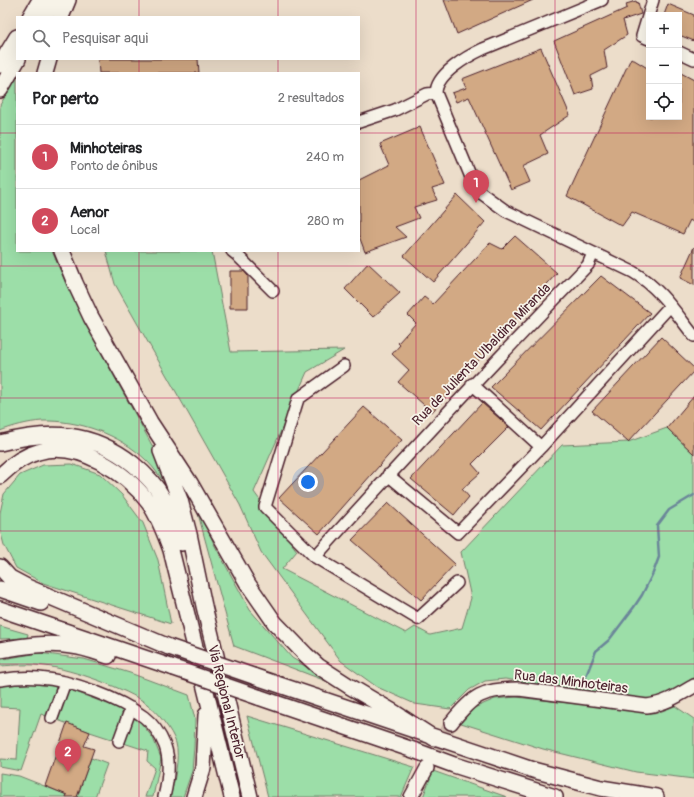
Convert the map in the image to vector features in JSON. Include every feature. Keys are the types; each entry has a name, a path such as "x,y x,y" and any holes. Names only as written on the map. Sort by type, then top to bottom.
{"highway":[{"path":"31,16 40,0"},
{"path":"45,16 56,0"},
{"path":"62,16 68,0"},
{"path":"0,65 16,40"},
{"path":"0,90 17,60"},
{"path":"45,72 48,60"},
{"path":"62,252 88,311 150,422 190,483 262,606 290,640 314,662 349,686 395,712 434,738"},
{"path":"150,422 180,500 189,534 204,606"},
{"path":"0,443 39,435 57,434 78,437 104,446 133,464 152,482 163,497 185,550 204,606"},
{"path":"0,476 11,466 25,457 39,451 72,451 92,457 109,466 125,477 139,490 150,504 162,527 170,550 232,797"},
{"path":"0,567 10,578 27,587 169,647"},
{"path":"0,589 512,764 565,780 601,788 656,797"},
{"name":"Via Regional Interior","path":"204,606 250,797"},
{"path":"0,609 416,750 454,765 555,797"},
{"path":"0,650 54,644 73,646 119,660 169,666"},
{"path":"194,797 203,768 206,728 206,696"}],"main road":[{"name":"Rua das Minhoteiras","path":"451,723 462,708 475,697 498,690 519,690 646,706 657,705 676,697 694,686"},
{"path":"411,797 427,768"}],"street":[{"path":"602,0 467,56 443,76 436,88 436,93 474,182 481,193 506,211 633,272 646,280 657,290 694,336"},
{"path":"649,12 653,0"},
{"path":"646,23 642,36 646,38"},
{"path":"682,53 694,59"},
{"path":"360,122 395,110 427,94 436,93"},
{"path":"233,252 273,291"},
{"name":"Rua de Julienta Ulbaldina Miranda","path":"315,557 388,474 472,384 588,265 593,253"},
{"path":"388,474 458,533 541,446 670,306"},
{"path":"344,366 298,399 265,507 315,557 418,619 457,583"},
{"path":"472,384 541,446"},
{"path":"0,680 13,678 40,678 65,682 113,699 131,708 145,718 158,732 165,747 168,764 168,781 164,797"},
{"path":"52,718 65,682"},
{"path":"119,742 131,708"}],"green space":[{"path":"16,78 16,252 52,252 87,327 154,449 169,489 146,460 124,443 98,430 70,423 42,421 21,424 0,431 0,105"},
{"path":"106,252 212,252 231,352 344,350 307,372 254,492 297,551 282,569 406,633 415,627 430,635 462,628 471,598 461,552 562,445 628,442 667,428 694,454 694,678 667,695 646,700 505,679 485,681 469,690 450,709 415,704 377,687 341,661 261,552 240,505 115,284"},
{"path":"72,464 100,474 122,495 143,523 158,560 171,624 43,583 16,568 4,545 0,530 0,513 4,494 20,475 43,465"},
{"path":"197,510 200,510 214,544 250,610 292,658 326,679 326,681 234,646"},
{"path":"0,626 28,634 27,638 0,639"},
{"path":"39,653 84,659 130,673 189,695 195,719 194,747 192,771 183,797 170,797 177,763 176,743 164,722 147,704 127,692 99,680 69,671 40,665 0,666 0,660 3,659"},
{"path":"29,683 52,685 73,691 118,708 137,718 153,738 161,758 153,797 145,797 155,768 147,761 148,751 41,714 21,771 0,767 0,759 17,760 20,708 0,707 0,686"},
{"path":"516,697 657,713 675,706 694,719 694,779 636,772 543,749 461,723 474,708 495,699"},
{"path":"247,716 414,767 401,797 268,797"},
{"path":"91,758 107,764 95,797 77,797"},
{"path":"433,771 507,797 423,797"},
{"path":"0,773 19,776 67,795 66,797 0,797"}],"building":[{"path":"444,0 533,0 457,34"},
{"path":"636,1 637,3 638,2 641,14 623,20 627,35 604,50 607,68 591,76 593,89 575,95 554,41 627,8 626,4"},
{"path":"668,4 694,15 694,41 682,36 682,12 665,12"},
{"path":"541,48 570,115 540,135 548,154 523,166 530,182 511,190 469,97 456,102 452,93 466,88 462,79"},
{"path":"631,58 646,67 646,120 682,120 682,74 694,80 694,223 690,220 683,234 632,212 622,226 567,196"},
{"path":"98,60 198,60 199,72 99,72"},
{"path":"420,127 445,185 432,189 437,200 414,207 419,218 395,227 406,237 365,252 360,239 360,180 389,165 380,144"},
{"path":"457,195 485,222 433,282 404,256"},
{"path":"515,236 557,273 432,412 398,382 409,370 392,354 400,345 398,343 416,323 408,315 424,297 433,304 490,243 502,249"},
{"path":"694,247 694,285 680,278"},
{"path":"368,263 400,293 373,317 345,289"},
{"path":"230,271 244,271 248,276 248,308 230,308"},
{"path":"601,276 650,313 541,430 491,387"},
{"path":"661,337 694,368 694,371 628,442 592,411"},
{"path":"694,396 694,454 667,428"},
{"path":"482,403 509,427 472,464 480,473 462,489 469,497 454,515 411,479"},
{"path":"364,407 402,440 319,534 279,498"},
{"path":"388,503 455,564 421,600 352,540"},
{"path":"67,723 90,732 84,746 94,749 77,797 66,797 67,795 45,786"}],"waterway":[{"path":"582,686 596,651 609,640 634,607 653,573 659,557 657,526 669,510 694,495"}],"tunnel":[{"path":"428,765 451,723"}],"place":[{"name":"Minhoteiras","path":"476,203"},
{"name":"Aenor","path":"68,772"}]}
